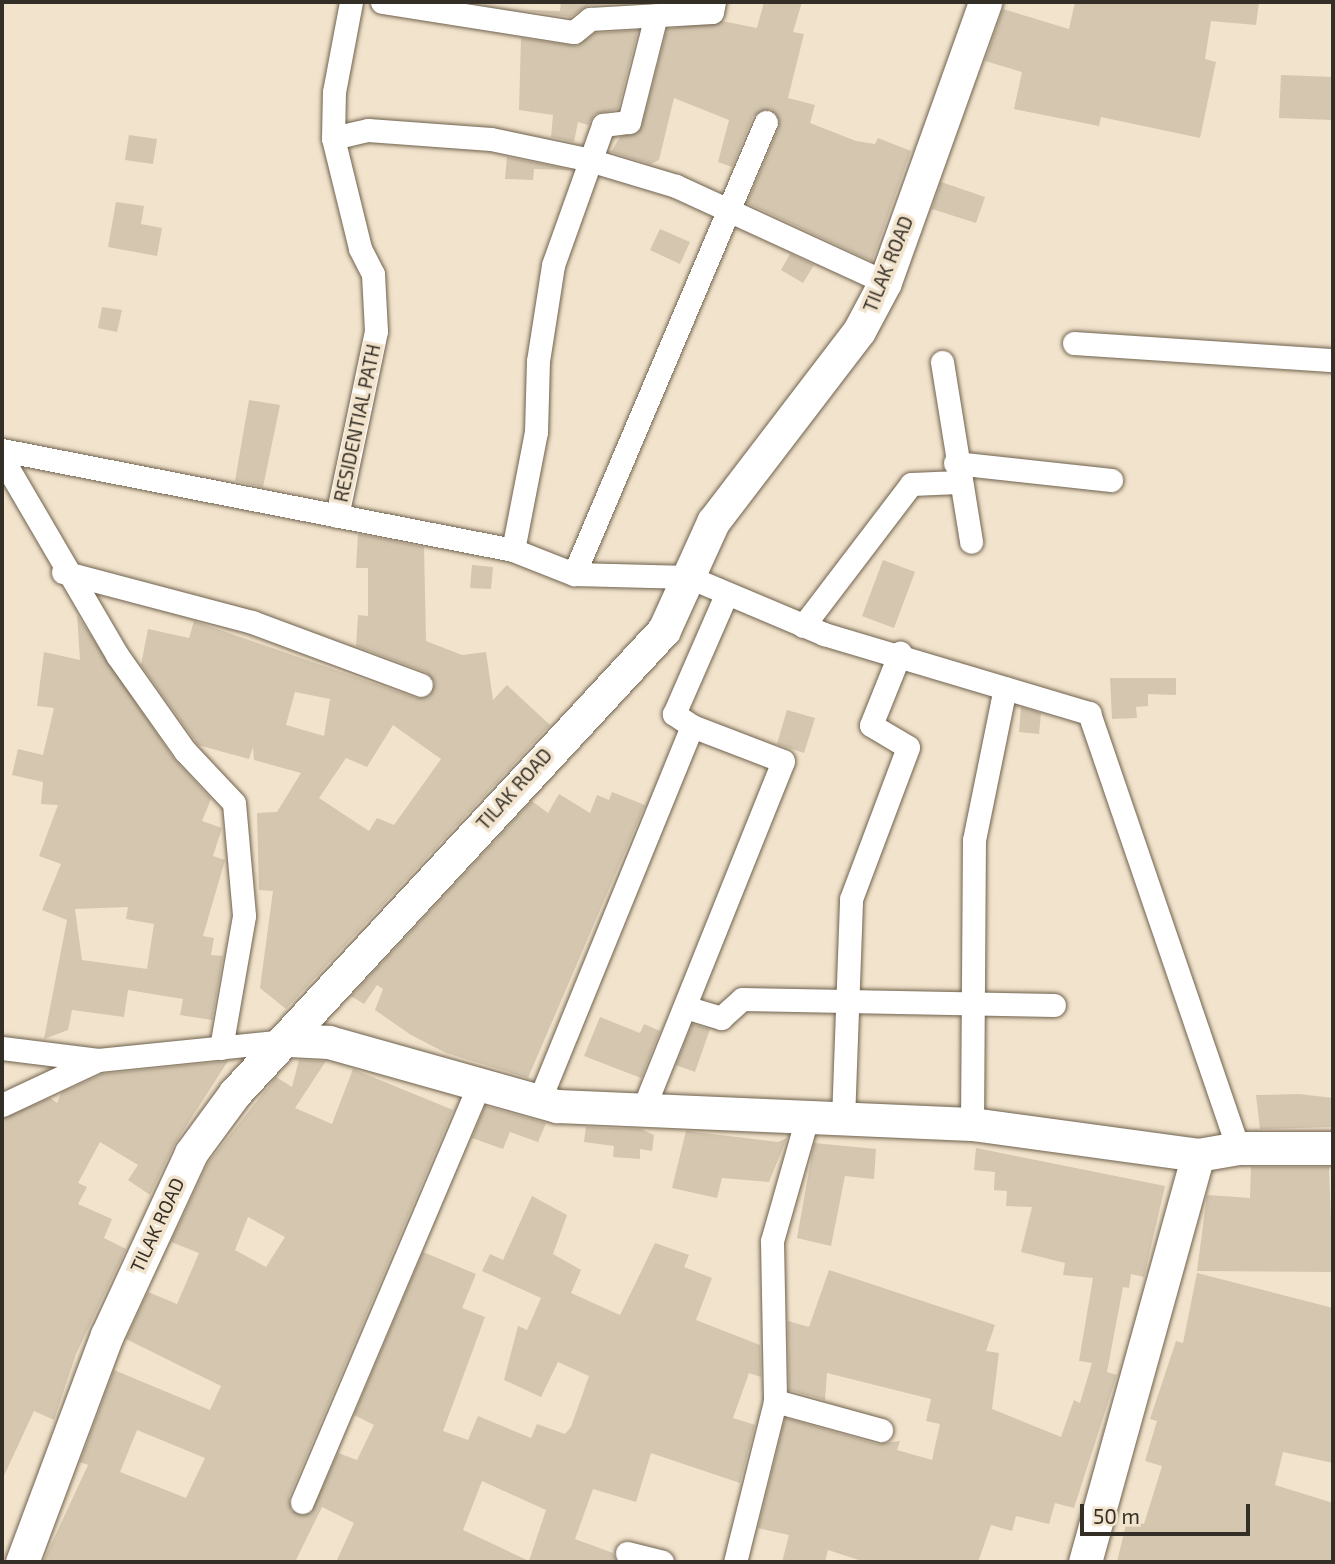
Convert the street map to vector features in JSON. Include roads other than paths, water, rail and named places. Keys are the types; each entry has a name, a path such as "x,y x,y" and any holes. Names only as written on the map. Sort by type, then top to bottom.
{"main road":[{"name":"TILAK ROAD","path":"22,1562 107,1335 191,1153 234,1093 289,1040 664,631 713,522 859,331 885,282 985,2"},
{"path":"289,1040 329,1042 539,1101 642,1112 972,1124 1198,1155 1238,1148 1333,1148"},
{"path":"1085,1562 1198,1155"}],"street":[{"name":"RESIDENTIAL PATH","path":"337,516 376,331 373,274 360,248 333,138 334,92 351,2"},
{"path":"382,2 574,32 590,19 712,12 714,2"},
{"path":"513,550 536,432 538,361 553,265 586,159 603,125 629,122 656,15"},
{"path":"574,574 725,210 766,122"},
{"path":"333,138 368,130 491,139 586,159 676,186 885,282"},
{"path":"1074,343 1333,360"},
{"path":"942,362 957,473 971,542"},
{"path":"2,450 513,550 574,574 688,577 725,597 803,626 900,653 1089,713 1238,1148"},
{"path":"2,458 63,572 186,751 234,803 244,916 221,1048"},
{"path":"803,626 911,484 957,473 1111,480"},
{"path":"63,572 252,622 421,685"},
{"path":"642,1112 783,761 692,726 674,714 725,597"},
{"path":"843,1119 850,1003 851,899 908,747 871,726 900,653"},
{"path":"972,1124 976,1005 974,840 1005,688"},
{"path":"539,1101 692,726"},
{"path":"685,1007 721,1018 742,999 1054,1005"},
{"path":"2,1048 99,1060 289,1040"},
{"path":"2,1105 99,1060"},
{"path":"302,1502 480,1085"},
{"path":"735,1562 775,1401 772,1241 807,1118"},
{"path":"775,1401 881,1430"},
{"path":"627,1553 662,1562"}]}
